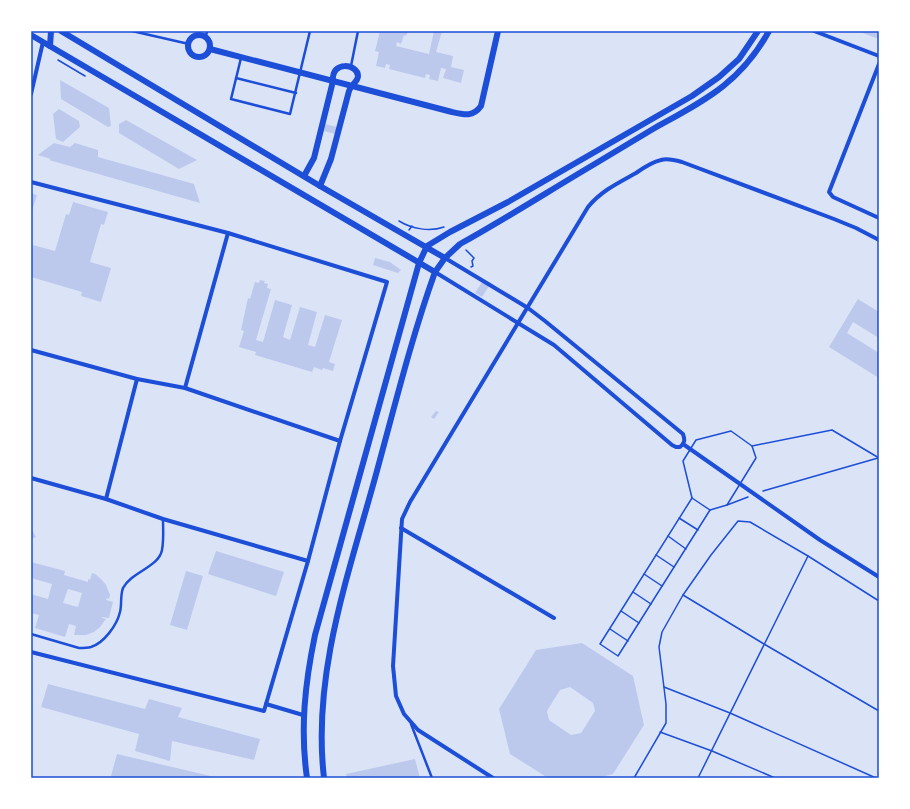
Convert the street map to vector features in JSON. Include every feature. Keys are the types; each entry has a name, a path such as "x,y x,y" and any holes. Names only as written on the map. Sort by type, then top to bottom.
{"street":[{"path":"50,46 51,31"},
{"path":"61,31 320,186 427,246 528,308 683,434 684,444"},
{"path":"210,49 452,112 471,114 477,112 481,106 498,31"},
{"path":"307,778 303,715 315,635 419,263 427,246 450,232 508,202 692,96 719,77 739,59 758,31"},
{"path":"324,778 322,719 325,684 333,635 403,376 435,272 445,258 460,244 718,91 752,58 769,31"},
{"path":"814,31 879,56"},
{"path":"206,34 210,42 210,49 205,55 198,57 195,56 190,51 189,44 192,37 206,34"},
{"path":"31,35 435,272 554,345 672,445 680,447 684,444"},
{"path":"31,94 42,42"},
{"path":"879,64 829,192 833,197 879,218"},
{"path":"304,176 314,158 334,72 336,69 343,66 350,67 358,74 358,78 356,83 351,86 331,159 320,186"},
{"path":"492,778 418,730 410,722 400,706 396,696 393,666 400,528 402,519 410,502 588,207 605,190 650,164 671,159 856,228 879,240"},
{"path":"31,182 228,233 387,282 340,441 308,561 264,711 31,652"},
{"path":"185,388 228,233"},
{"path":"31,350 137,379 185,388 340,441"},
{"path":"106,499 137,379"},
{"path":"684,444 820,540 879,577"},
{"path":"31,478 106,499 163,519 308,561"},
{"path":"400,528 554,618"},
{"path":"266,704 303,715"}],"lane":[{"path":"132,31 189,44"},
{"path":"241,58 231,99 290,114 310,31"},
{"path":"350,67 358,31"},
{"path":"236,78 296,93"},
{"path":"31,634 79,648 93,647 99,643 116,622 120,612 123,588 135,575 156,560 160,555 162,550 163,519"},
{"path":"410,722 432,778"}],"path":[{"path":"399,221 411,227 431,229 449,225"},
{"path":"468,271 473,266 472,261 474,258"},
{"path":"752,446 832,430 878,458"},
{"path":"727,505 755,494 878,458"},
{"path":"692,498 600,644 618,656 710,510"},
{"path":"679,518 698,530"},
{"path":"634,778 666,723 666,704 659,647 662,632 683,595 738,520 750,522 808,556 879,601"},
{"path":"668,536 686,549"},
{"path":"656,555 674,567"},
{"path":"698,778 808,556"},
{"path":"644,574 662,586"},
{"path":"633,592 651,604"},
{"path":"683,595 879,711"},
{"path":"621,611 639,623"},
{"path":"610,629 628,641"},
{"path":"664,687 730,713 876,778"},
{"path":"660,732 712,751 775,778"}],"shaded area":[{"path":"31,31 879,31 879,778 31,778"}],"building":[{"path":"380,31 408,31 406,36 404,35 401,44 397,42 396,46 429,54 434,31 442,31 436,52 453,56 451,67 464,70 461,83 443,78 446,69 441,68 438,81 429,79 430,75 426,74 425,78 389,69 390,65 386,64 385,68 376,66 379,52 375,51"},
{"path":"857,31 879,31 879,39"},
{"path":"60,80 109,108 111,126 108,127 61,99"},
{"path":"59,109 79,121 80,127 63,142 56,139 53,114"},
{"path":"126,120 197,160 179,169 119,133 119,124"},
{"path":"325,124 337,127 335,134 324,131"},
{"path":"54,143 70,147 75,143 98,150 98,157 194,184 200,203 49,160 51,159 38,155"},
{"path":"31,193 37,195 31,214"},
{"path":"73,202 108,212 104,225 101,224 90,262 111,268 101,302 81,296 82,292 31,277 31,253 33,245 55,251 66,214 69,215"},
{"path":"375,258 390,262 401,270 398,273 373,265"},
{"path":"484,279 491,283 482,297 475,293"},
{"path":"260,280 265,281 264,283 268,284 267,288 271,289 256,340 263,342 275,300 292,305 283,337 290,340 300,307 317,312 308,345 315,347 325,315 342,320 329,362 335,364 333,371 323,368 322,370 314,367 312,372 255,355 256,352 239,347 244,331 241,330 248,298 250,299 255,282 259,283"},
{"path":"858,299 879,312 879,338 853,322 847,333 879,353 879,378 829,347"},
{"path":"436,411 439,412 434,419 431,417"},
{"path":"31,528 36,537 31,539"},
{"path":"216,551 284,572 276,596 208,574"},
{"path":"31,562 65,571 64,575 88,582 88,579 90,580 92,573 95,574 106,585 110,595 109,599 107,598 106,600 113,602 109,618 102,617 106,619 100,627 94,632 86,635 74,635 76,626 69,624 65,637 35,628 39,615 31,613 31,594 48,599 52,584 31,578","holes":["68,589 82,593 78,607 63,603"]},
{"path":"186,571 203,576 187,630 170,625"},
{"path":"582,643 633,676 644,725 613,774 598,778 548,778 510,754 499,709 536,650","holes":["570,687 593,703 595,711 581,733 571,735 549,720 547,711 560,690"]},
{"path":"48,684 145,709 149,699 182,708 178,717 260,739 254,760 172,741 170,761 135,751 139,734 41,707"},
{"path":"117,754 215,778 119,778 111,776"},
{"path":"415,759 420,778 347,778 346,774"}]}
